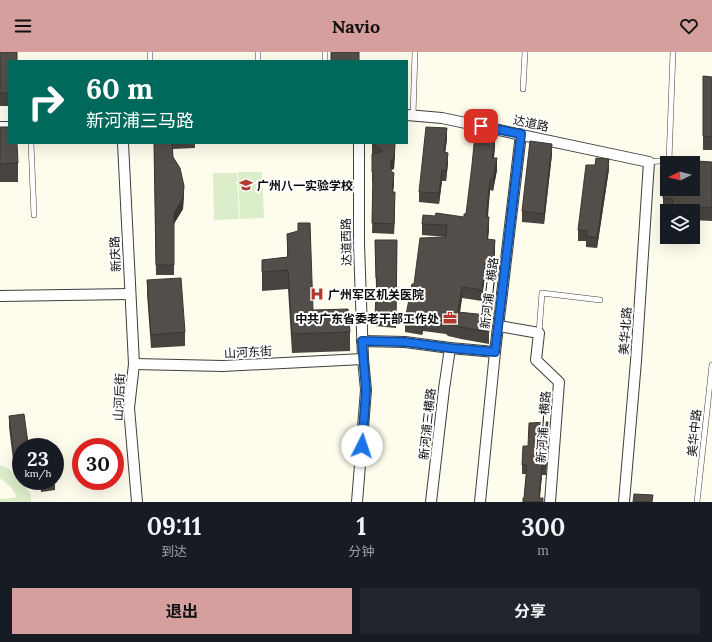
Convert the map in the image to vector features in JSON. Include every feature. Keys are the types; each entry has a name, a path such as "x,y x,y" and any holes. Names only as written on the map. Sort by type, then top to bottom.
{"street":[{"name":"达道路","path":"410,115 442,118 649,162"},
{"name":"新河浦二横路","path":"480,502 495,352 521,134"},
{"name":"新庆路","path":"123,144 134,364"},
{"name":"达道西路","path":"357,502 366,390 362,359 359,239 359,144"},
{"name":"美华北路","path":"624,502 636,361 649,162"},
{"path":"0,296 130,294"},
{"path":"499,326 539,333"},
{"name":"新河浦一横路","path":"539,333 536,360 559,382 550,502"},
{"path":"362,341 405,342 495,352"},
{"name":"新河浦三横路","path":"431,502 450,348"},
{"name":"山河东街","path":"134,364 223,366 362,359"},
{"name":"山河后街","path":"134,364 129,408 137,502"}],"lane":[{"path":"410,115 415,52"},
{"path":"523,89 525,52"},
{"path":"669,156 673,52"},
{"path":"31,144 34,216"},
{"path":"649,162 660,161"},
{"path":"539,333 542,293 600,300"},
{"name":"美华中路","path":"697,502 712,366"}],"green space":[{"path":"238,172 262,172 264,218 240,219"},
{"path":"213,173 237,173 239,219 214,220"},
{"path":"0,465 6,467 12,472 12,489 10,486 0,478"},
{"path":"13,490 27,490 31,495 31,502 0,502 0,499 17,497"}],"building":[{"path":"0,52 17,52 17,60 8,60 8,93 0,93"},
{"path":"331,52 359,52 359,60 331,60"},
{"path":"703,76 712,77 712,137 703,136"},
{"path":"0,127 8,127 8,144 17,144 18,163 0,164"},
{"path":"426,127 447,128 444,152 448,153 446,171 442,170 439,193 419,192"},
{"path":"475,134 495,135 492,158 497,158 493,179 490,179 486,217 489,217 487,239 495,240 493,264 485,263 482,290 462,287 458,312 487,315 489,332 423,319 422,323 405,320 412,284 414,284 420,238 446,237 447,225 422,224 423,215 435,216 436,213 464,217 464,214 466,214"},
{"path":"530,141 552,144 544,214 522,211"},
{"path":"154,144 172,144 173,157 180,168 184,186 183,198 174,213 174,265 156,265"},
{"path":"373,144 395,144 394,159 391,160 391,171 394,173 392,192 395,192 394,224 372,223 372,154 383,151"},
{"path":"596,158 609,159 597,238 586,236 587,231 578,230 586,165 595,165"},
{"path":"700,161 712,162 712,208 700,207 700,204 672,204 673,199 663,198 663,196 700,196"},
{"path":"298,223 310,223 313,310 348,309 350,332 292,334 288,270 262,272 262,260 288,257 287,234 298,231"},
{"path":"375,240 397,240 396,318 375,316 377,278"},
{"path":"181,278 185,332 151,335 147,280"},
{"path":"24,414 27,438 12,438 12,441 9,416"},
{"path":"548,422 545,446 547,446 546,466 542,466 539,498 543,498 543,502 523,502 527,465 522,465 523,446 528,446 529,423"},
{"path":"634,494 653,495 652,502 633,502"}],"place":[{"name":"广州八一实验学校","path":"246,185"},
{"name":"广州军区机关医院","path":"317,294"},
{"name":"中共广东省委老干部工作处","path":"450,318"}],"route":[{"path":"362,446 366,390 362,359 362,341 405,342 495,352 521,134 481,126"}]}
